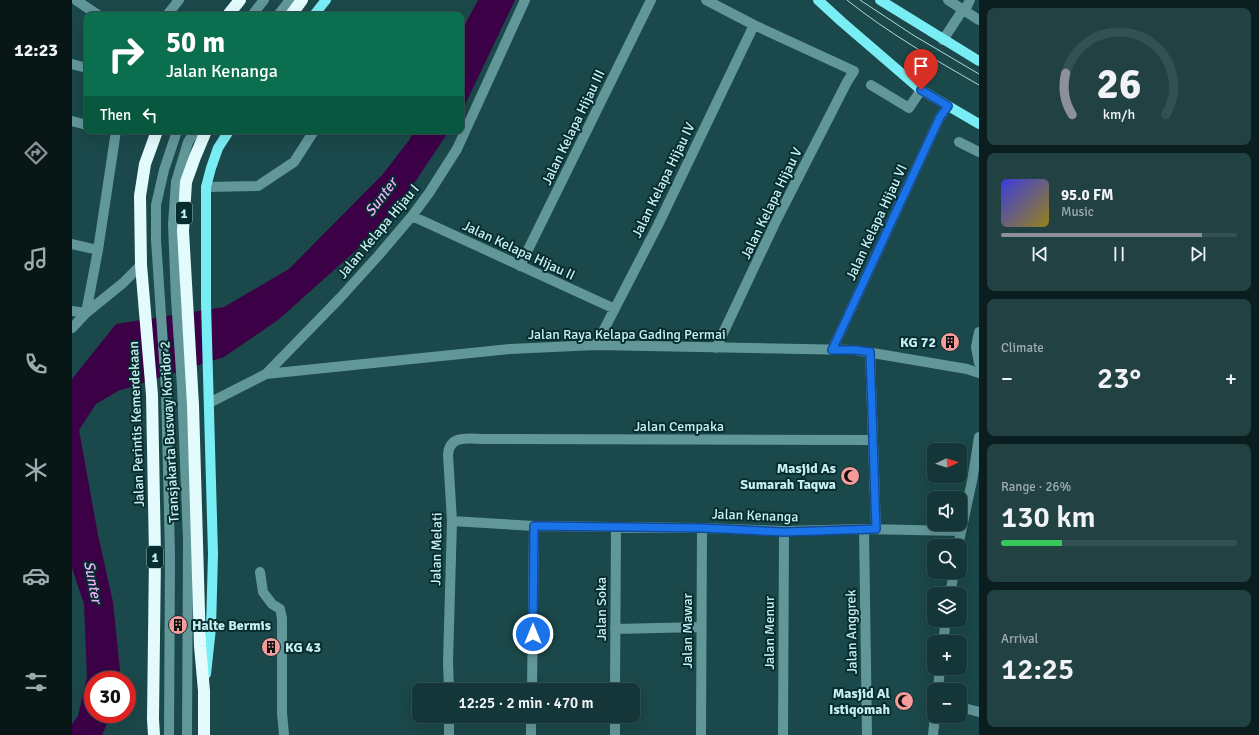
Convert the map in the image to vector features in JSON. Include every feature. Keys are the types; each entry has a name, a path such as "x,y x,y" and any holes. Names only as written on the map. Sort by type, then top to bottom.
{"highway":[{"path":"230,12 240,0"},
{"path":"292,12 302,0"},
{"name":"Jalan Perintis Kemerdekaan","path":"154,735 155,555 152,395 141,264 140,196 145,164 156,134"},
{"name":"1","path":"204,735 204,691 182,299 183,231 186,182 205,134"}],"main road":[{"path":"316,12 326,0"},
{"path":"818,0 921,90 979,124"},
{"path":"880,0 979,61"},
{"path":"204,691 211,628 213,554 206,303 206,188 218,148 227,134"},
{"name":"Jalan Perintis Kemerdekaan","path":"150,735 153,719"}],"street":[{"path":"76,0 94,12"},
{"path":"169,12 179,0"},
{"path":"254,12 264,0"},
{"path":"280,12 290,0"},
{"name":"Jalan Kelapa Hijau I","path":"464,132 526,0"},
{"name":"Jalan Kelapa Hijau III","path":"520,266 651,0"},
{"path":"706,0 754,25"},
{"path":"948,0 979,20"},
{"path":"946,42 960,14 965,10 970,0"},
{"name":"Jalan Kelapa Hijau V","path":"716,348 776,221 854,71 754,25"},
{"name":"Jalan Kelapa Hijau IV","path":"596,346 658,225 754,25"},
{"path":"72,64 84,67"},
{"path":"871,85 909,108 921,90"},
{"name":"Jalan Kelapa Hijau VI","path":"832,350 940,117 948,106"},
{"path":"72,122 84,124"},
{"path":"86,312 98,250 116,134"},
{"name":"Transjakarta Busway Koridor 2","path":"169,735 170,554 166,389 156,240 156,205 164,170 176,134"},
{"path":"182,299 173,224 176,182 188,142 193,134"},
{"path":"206,188 258,186 294,162 312,134"},
{"name":"Jalan Kelapa Hijau I","path":"266,374 340,298 412,216 429,193 456,149 463,134"},
{"path":"959,142 979,152"},
{"name":"Jalan Kelapa Hijau II","path":"412,216 615,309"},
{"path":"72,244 98,250"},
{"path":"72,328 86,312 123,283 141,264"},
{"path":"72,311 86,312"},
{"path":"979,332 976,354 979,363"},
{"name":"Jalan Raya Kelapa Gading Permai","path":"209,403 266,374 510,349 596,346 855,350 979,372"},
{"path":"870,352 876,529"},
{"name":"Transjakarta Busway Koridor 2","path":"187,384 187,735"},
{"path":"967,504 979,437"},
{"name":"Jalan Melati","path":"449,683 452,521 449,449 451,444 461,439 485,439"},
{"name":"Jalan Cempaka","path":"485,439 873,440"},
{"name":"Jalan Kenanga","path":"452,521 534,526 702,528 784,532 864,529 927,530"},
{"path":"532,683 534,526"},
{"name":"Jalan Soka","path":"615,683 616,528"},
{"name":"Jalan Mawar","path":"701,735 702,528"},
{"name":"Jalan Anggrek","path":"864,529 867,735"},
{"path":"959,539 961,531"},
{"name":"Jalan Menur","path":"783,735 784,532"},
{"path":"260,572 263,592 272,604 280,610 282,618 282,712 284,735"},
{"path":"615,629 701,627"},
{"path":"967,709 979,712"},
{"path":"449,723 449,735"},
{"path":"531,723 531,735"},
{"path":"615,723 615,735"},
{"path":"933,735 934,723"}],"water":[{"path":"478,0 515,0 464,107 464,26"},
{"name":"Sunter","path":"412,134 447,134 389,221 278,320 224,357 118,391 96,404 79,430 98,535 113,602 120,671 87,671 84,604 72,568 72,379 116,324 224,307 289,269 383,174 410,139"},
{"path":"84,690 84,723 107,723 102,735 72,735 72,724 78,716"}],"tram line":[{"path":"847,0 895,35 979,85"},
{"path":"860,0 913,35 979,74"}],"place":[{"name":"KG 72","path":"950,342"},
{"name":"Masjid As Sumarah Taqwa","path":"850,476"},
{"name":"Halte Bermis","path":"178,625"},
{"name":"KG 43","path":"271,647"},
{"name":"Masjid Al Istiqomah","path":"904,701"}],"route":[{"path":"533,634 534,526 702,528 784,532 876,529 870,352 855,350 832,350 940,117 948,106 921,90"}]}
